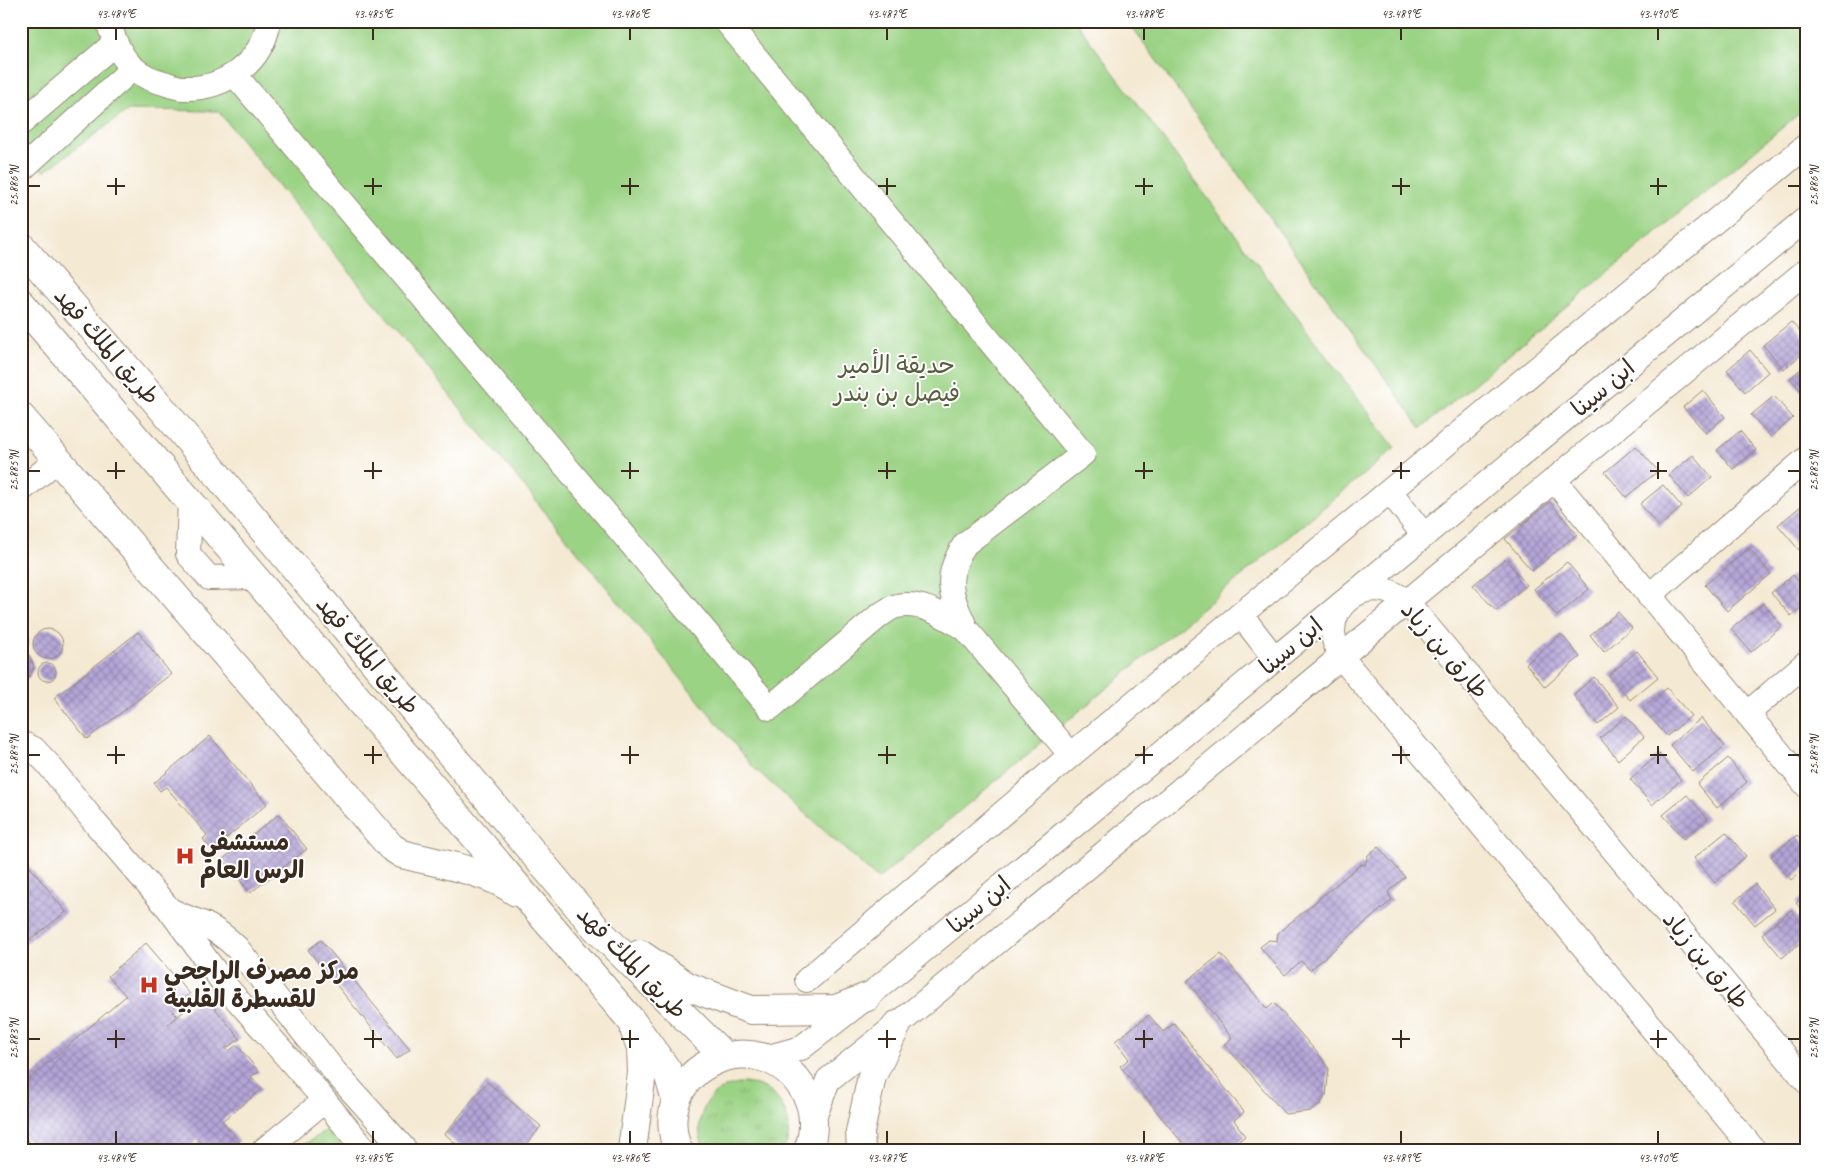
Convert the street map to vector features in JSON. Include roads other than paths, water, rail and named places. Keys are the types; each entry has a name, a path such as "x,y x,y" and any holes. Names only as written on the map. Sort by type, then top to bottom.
{"main road":[{"name":"طريق الملك فهد","path":"21,246 154,399 595,927 724,1056"},
{"name":"طريق الملك فهد","path":"21,304 630,1019 667,1070 676,1101"},
{"path":"24,426 57,460 391,846 402,854 489,877 506,884 532,904"},
{"path":"595,927 620,941 687,986 752,1010 836,1009 867,997"},
{"path":"630,1019 641,1047 642,1073 632,1150"},
{"path":"861,1150 860,1132 872,1076 897,1025"},
{"path":"673,1146 672,1119 676,1101 687,1081 703,1066 724,1056 745,1054 765,1058 784,1067 799,1082 809,1100 811,1141"}],"street":[{"path":"21,123 112,32 133,68 155,81 182,88 210,86 235,75 255,56 267,32 269,21"},
{"path":"726,21 1082,454 965,544 956,559 951,579 952,600 966,629 1071,755"},
{"path":"23,166 133,68"},
{"path":"235,75 770,708 880,615 896,606 918,606 936,611 966,629"},
{"path":"807,980 1071,755 1807,145"},
{"name":"ابن سينا","path":"765,1058 801,1048 867,997 1807,218"},
{"name":"ابن سينا","path":"811,1141 828,1080 897,1025 1807,270"},
{"path":"1649,596 1807,458"},
{"path":"21,490 57,460"},
{"path":"1554,480 1807,786"},
{"path":"1390,491 1424,536"},
{"name":"طارق بن زياد","path":"1350,597 1361,591 1379,590 1397,595 1407,602 1807,1082"},
{"path":"1350,597 1341,607 1335,618 1333,632 1335,645 1341,657 1754,1150"},
{"path":"1241,615 1275,659"},
{"path":"1748,714 1807,662"},
{"path":"21,743 34,749 169,909 228,990 365,1150"},
{"path":"169,909 181,916 204,924 226,937 237,948 335,1072 405,1150"},
{"path":"278,1150 323,1099 335,1072"},
{"path":"264,1150 323,1099"}],"place":[{"name":"مستشفي الرس العام","path":"185,856"},
{"name":"مركز مصرف الراجحي للقسطرة القلبية","path":"149,985"}],"park label":[{"name":"حديقة الأمير فيصل بن بندر","path":"897,379"}]}
